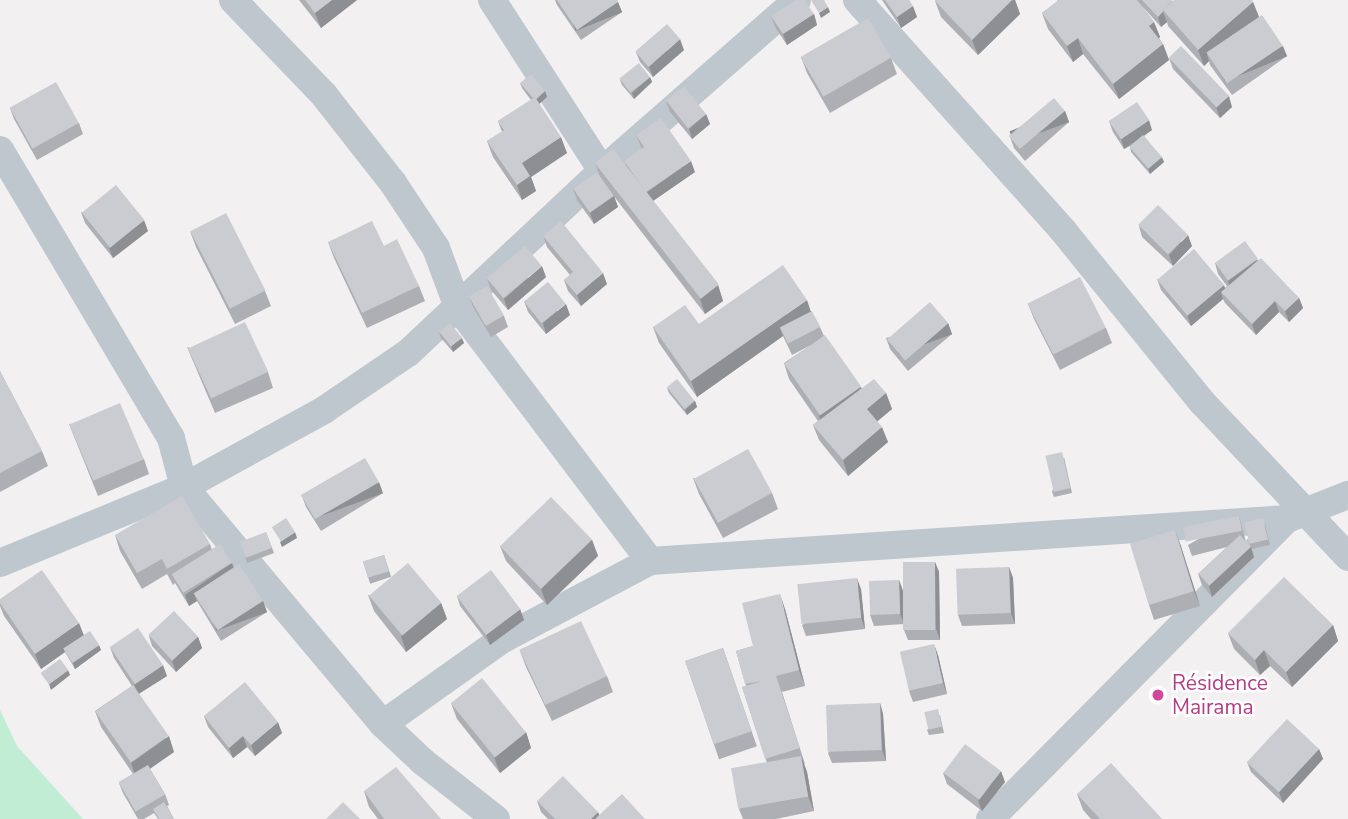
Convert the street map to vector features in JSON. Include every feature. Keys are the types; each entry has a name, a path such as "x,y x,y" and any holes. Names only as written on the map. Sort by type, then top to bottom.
{"street":[{"path":"233,0 324,95 393,183 436,248 458,307 650,561"},
{"path":"492,0 602,171"},
{"path":"3,557 184,487 324,410 408,353 602,171 797,0"},
{"path":"857,0 1065,233 1294,515 1348,557"},
{"path":"0,150 171,438 184,487 383,724 422,761 496,819"},
{"path":"383,724 501,640 650,561 1294,515 1348,495"},
{"path":"990,819 1294,515"}],"green space":[{"path":"0,710 17,746 83,819 0,819"}],"building":[{"path":"305,0 332,0 315,13"},
{"path":"557,0 617,0 618,2 577,30"},
{"path":"796,0 804,0 814,14 783,34 771,16"},
{"path":"811,0 824,0 828,7 819,13"},
{"path":"885,0 909,0 913,6 897,17"},
{"path":"936,0 1012,0 972,40"},
{"path":"1059,0 1137,0 1154,22 1149,26 1163,44 1113,84 1078,38 1067,46 1042,13"},
{"path":"1142,0 1171,0 1172,1 1158,17"},
{"path":"1174,0 1253,2 1198,50 1163,10"},
{"path":"1262,15 1283,46 1227,83 1206,52"},
{"path":"868,18 891,58 823,97 800,57"},
{"path":"667,24 680,39 648,67 635,52"},
{"path":"1181,46 1229,96 1217,107 1169,58"},
{"path":"639,63 650,77 630,93 619,78"},
{"path":"531,74 545,91 536,99 520,83"},
{"path":"56,82 79,123 32,149 10,108"},
{"path":"684,86 706,114 688,129 666,100"},
{"path":"535,97 561,137 522,163 530,176 517,185 487,141 504,130 498,121"},
{"path":"1054,98 1065,111 1020,149 1009,136"},
{"path":"1137,102 1149,120 1121,139 1109,121"},
{"path":"661,118 691,161 646,192 624,161 644,147 636,135"},
{"path":"1143,135 1162,157 1148,169 1129,147"},
{"path":"613,149 719,285 701,299 595,163"},
{"path":"597,172 614,196 590,212 573,189"},
{"path":"116,185 144,220 110,248 82,213"},
{"path":"1158,205 1188,235 1168,254 1138,225"},
{"path":"226,213 265,291 230,309 190,231"},
{"path":"372,221 384,246 397,239 419,286 362,313 328,242"},
{"path":"561,221 603,273 577,295 564,280 573,272 543,236"},
{"path":"1245,241 1258,259 1228,281 1215,263"},
{"path":"525,246 542,266 503,298 487,278"},
{"path":"1194,249 1224,285 1187,316 1157,280"},
{"path":"1261,258 1299,298 1285,311 1275,301 1252,324 1221,292"},
{"path":"783,265 807,300 691,381 653,327 685,305 699,324"},
{"path":"1080,277 1106,328 1053,355 1027,304"},
{"path":"548,282 566,304 542,323 524,302"},
{"path":"487,286 504,315 486,326 469,296"},
{"path":"930,302 948,323 905,361 887,339"},
{"path":"812,311 820,327 788,343 780,327"},
{"path":"245,322 268,372 211,398 188,349"},
{"path":"450,323 462,338 451,347 439,332"},
{"path":"825,335 861,387 820,415 784,364"},
{"path":"0,371 42,451 0,473"},
{"path":"677,379 695,401 685,409 667,387"},
{"path":"874,379 886,393 867,409 882,427 843,460 813,425"},
{"path":"120,403 144,459 93,481 69,424"},
{"path":"748,449 772,493 718,523 694,479"},
{"path":"1062,452 1070,488 1054,492 1045,456"},
{"path":"365,458 379,482 315,519 301,495"},
{"path":"182,496 210,544 167,569 162,559 137,573 115,535"},
{"path":"551,497 592,539 541,589 500,546"},
{"path":"1239,516 1242,531 1186,542 1183,527"},
{"path":"286,518 295,532 281,542 272,527"},
{"path":"1263,518 1268,539 1249,544 1244,522"},
{"path":"1175,530 1194,591 1149,605 1130,544"},
{"path":"266,532 272,548 246,558 240,542"},
{"path":"1240,535 1251,547 1209,586 1198,574"},
{"path":"220,544 232,563 183,593 172,574"},
{"path":"384,555 389,571 368,578 363,561"},
{"path":"903,562 935,562 935,630 903,630"},
{"path":"408,563 441,603 402,636 369,596"},
{"path":"239,564 263,601 218,630 194,593"},
{"path":"1009,567 1011,613 958,615 956,569"},
{"path":"42,570 79,623 35,654 0,603 0,599"},
{"path":"491,570 520,609 486,635 457,596"},
{"path":"1284,577 1333,625 1286,672 1264,650 1255,660 1228,633"},
{"path":"857,578 861,618 802,624 797,584"},
{"path":"899,580 900,614 870,615 869,581"},
{"path":"780,594 799,670 776,676 800,748 765,759 742,687 762,681 745,684 736,651 753,646 742,603"},
{"path":"174,611 198,637 172,660 148,635"},
{"path":"581,621 607,676 545,705 519,650"},
{"path":"138,628 163,665 135,684 110,647"},
{"path":"90,631 99,645 72,663 63,648"},
{"path":"934,644 943,683 909,691 900,652"},
{"path":"723,648 752,731 714,744 685,661"},
{"path":"60,659 68,670 49,684 41,673"},
{"path":"482,678 526,732 495,758 451,703"},
{"path":"245,682 278,722 251,745 243,736 229,748 204,716"},
{"path":"133,685 169,736 131,762 95,711"},
{"path":"880,703 882,750 828,752 826,705"},
{"path":"938,709 942,727 928,730 924,712"},
{"path":"1287,719 1319,749 1279,792 1247,762"},
{"path":"965,744 1001,771 979,800 943,773"},
{"path":"801,756 808,796 738,809 731,768"},
{"path":"1111,763 1162,819 1100,819 1077,794"},
{"path":"148,765 165,794 136,811 119,782"},
{"path":"396,767 441,819 384,819 364,791"},
{"path":"563,776 598,812 591,819 555,819 537,801"},
{"path":"622,794 645,819 596,819 596,818"},
{"path":"164,802 174,819 159,819 153,809"},
{"path":"343,802 360,819 326,819"}],"place":[{"name":"Résidence Mairama","path":"1158,695"}]}
